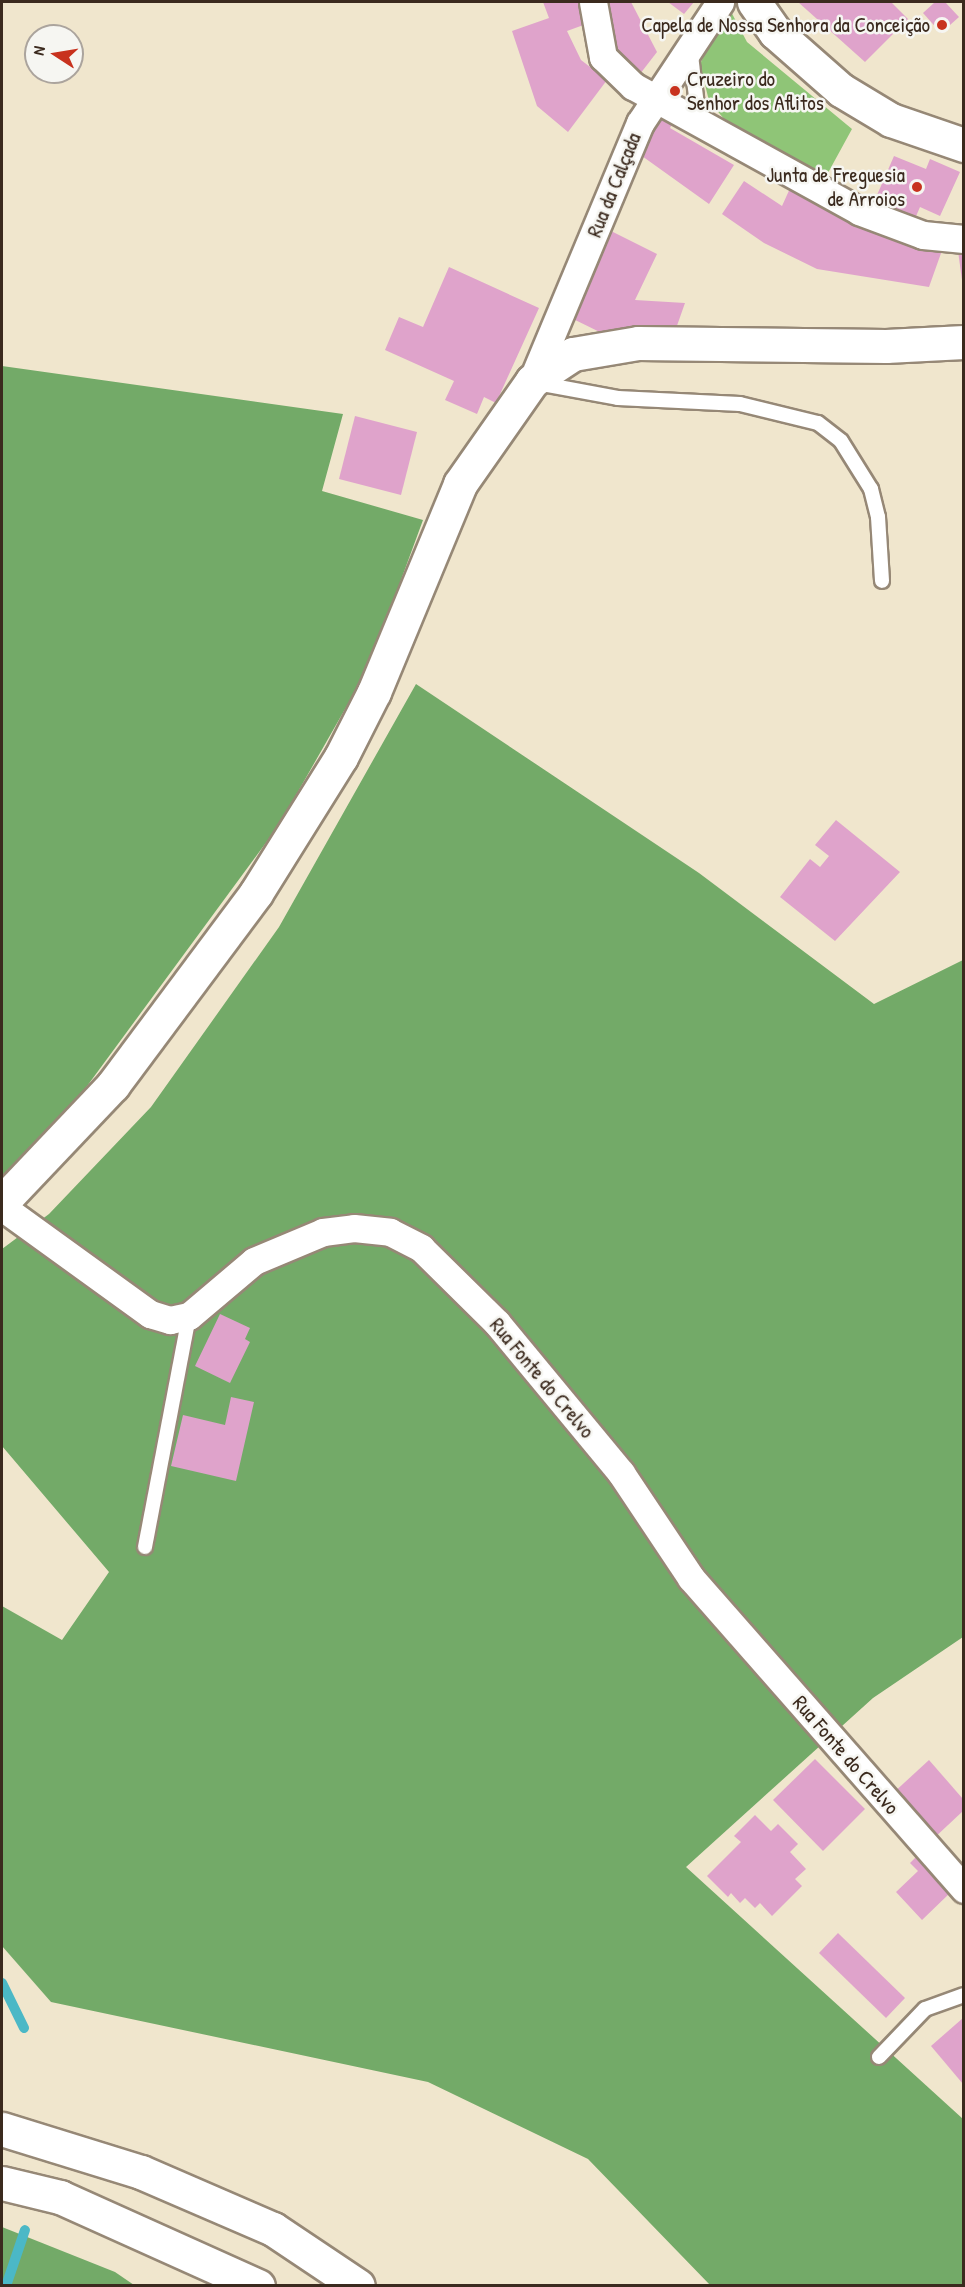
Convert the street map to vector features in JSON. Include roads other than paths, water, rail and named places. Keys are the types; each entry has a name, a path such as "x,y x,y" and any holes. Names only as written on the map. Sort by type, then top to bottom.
{"street":[{"path":"593,2 603,57 620,78 652,99 703,129 859,211 923,235 963,239"},
{"name":"Rua da Calçada","path":"532,381 652,99 720,2"},
{"path":"754,2 788,45 841,90 891,120 963,145"},
{"path":"2,1202 113,1085 256,893 341,757 374,692 460,484 532,381 573,354 638,343 886,346 963,342"},
{"path":"2,1207 150,1314 170,1320 189,1316"},
{"name":"Rua Fonte do Crelvo","path":"189,1316 254,1261 323,1232 354,1228 390,1232 421,1248 497,1323 621,1473 691,1578 963,1889"},
{"path":"2,2129 141,2172 273,2229 358,2286"},
{"path":"2,2183 60,2198 258,2286"}],"lane":[{"path":"693,42 691,86 703,129"},
{"path":"532,381 618,398 740,404 818,423 841,441 871,489 879,518 882,581"},
{"path":"145,1547 189,1316"},
{"path":"879,2057 924,2009 963,1995"}],"waterway":[{"path":"2,1983 24,2028"},
{"path":"6,2286 25,2230"}],"place":[{"name":"Capela de Nossa Senhora da Conceição","path":"942,25"},
{"name":"Cruzeiro do Senhor dos Aflitos","path":"675,91"},
{"name":"Junta de Freguesia de Arroios","path":"917,187"}]}
